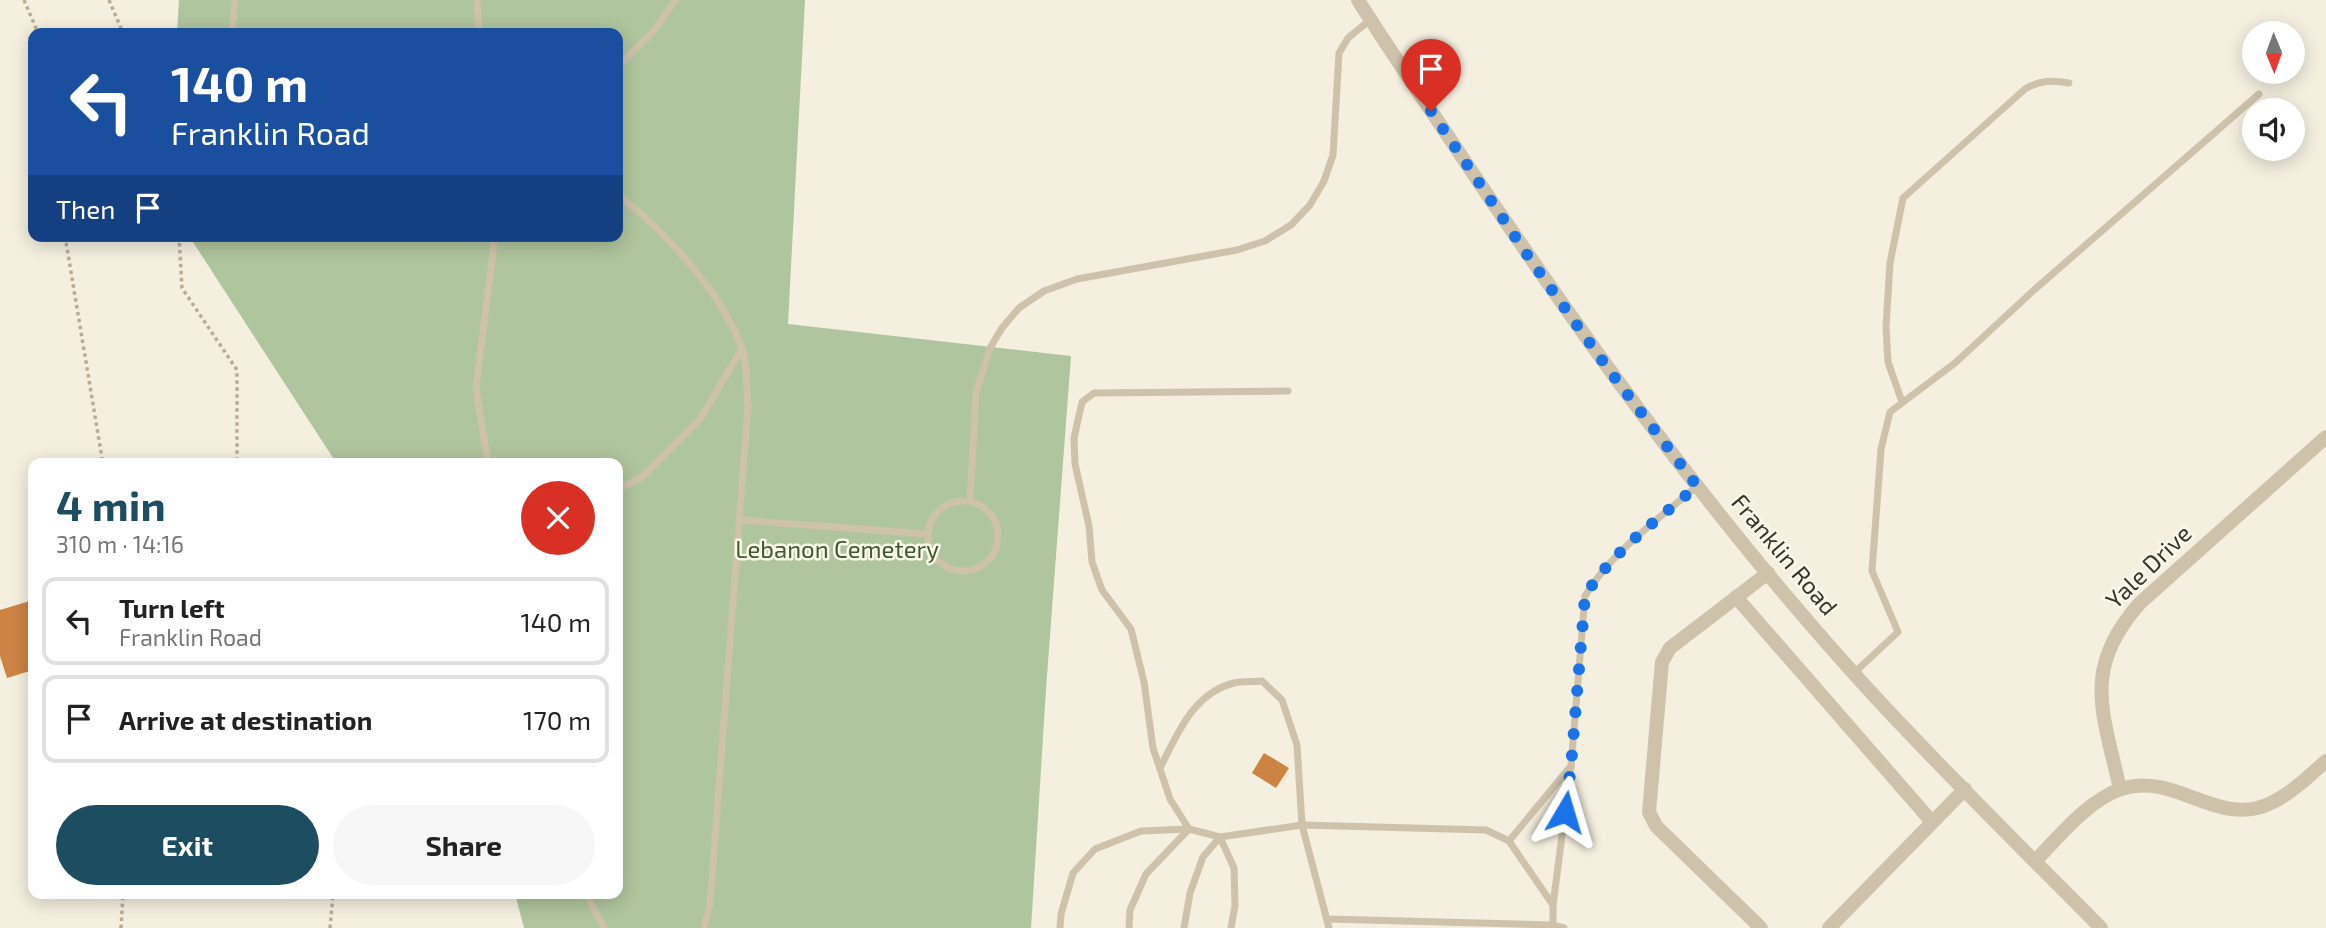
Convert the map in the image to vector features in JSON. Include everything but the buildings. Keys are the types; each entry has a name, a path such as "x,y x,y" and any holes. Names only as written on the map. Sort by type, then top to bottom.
{"street":[{"name":"Franklin Road","path":"1358,0 1532,262 1697,486 1854,673 2101,928"},
{"name":"Yale Drive","path":"2120,789 2101,706 2101,681 2110,644 2123,622 2140,603 2326,437"},
{"path":"1761,928 1656,826 1649,812 1662,662 1670,649 1768,573"},
{"path":"1736,597 1932,822"},
{"path":"2035,861 2093,804 2120,789 2158,785 2221,808 2246,810 2271,803 2303,782 2326,761"},
{"path":"1829,928 1965,789"}],"lane":[{"path":"232,28 235,0"},
{"path":"477,0 479,28"},
{"path":"623,61 651,34 676,0"},
{"path":"970,501 976,392 990,348 1002,328 1020,308 1044,291 1077,279 1237,250 1265,241 1291,225 1315,197 1333,155 1339,53 1348,38 1371,20"},
{"path":"1902,402 1888,362 1886,327 1890,263 1903,198 2025,89 2034,83 2050,80 2069,83"},
{"path":"1854,673 1898,632 1872,571 1881,449 1890,412 1955,363 2034,290 2259,94"},
{"path":"623,199 644,215 709,286 742,347 748,405 710,904 704,928"},
{"path":"487,458 476,388 494,242"},
{"path":"623,487 641,478 701,418 742,347"},
{"path":"1189,829 1170,799 1153,748 1144,682 1131,629 1102,590 1092,562 1089,526 1075,464 1074,438 1082,402 1094,393 1288,391"},
{"path":"1552,927 1571,766 1585,596 1612,559 1697,486"},
{"path":"970,501 991,515 997,526 998,538 993,555 984,564 961,570 944,565 935,557 928,534 930,523 946,505 970,501"},
{"path":"740,520 928,534"},
{"path":"1160,768 1187,715 1209,695 1234,684 1262,681 1282,700 1297,745 1302,825 1329,928"},
{"path":"1509,841 1571,766"},
{"path":"1060,928 1061,914 1073,873 1095,849 1141,831 1189,829 1220,837 1302,825 1486,830 1509,841 1553,905"},
{"path":"1129,928 1130,910 1146,874 1189,829"},
{"path":"1184,928 1190,893 1203,856 1220,837"},
{"path":"1220,837 1234,868 1235,906 1231,928"},
{"path":"589,899 604,928"},
{"path":"1327,919 1564,928"}],"path":[{"path":"24,0 36,28"},
{"path":"108,0 121,28"},
{"path":"66,242 102,458"},
{"path":"179,242 182,288 237,370 237,458"},
{"path":"121,928 123,899"},
{"path":"330,928 333,899"}],"green space":[{"name":"Lebanon Cemetery","path":"179,0 805,0 788,324 1071,356 1031,928 524,928 516,899 623,899 623,458 333,458 193,242 623,242 623,28 177,28"}],"route":[{"path":"1431,111 1532,262 1697,486 1612,559 1585,596 1565,812"}]}
